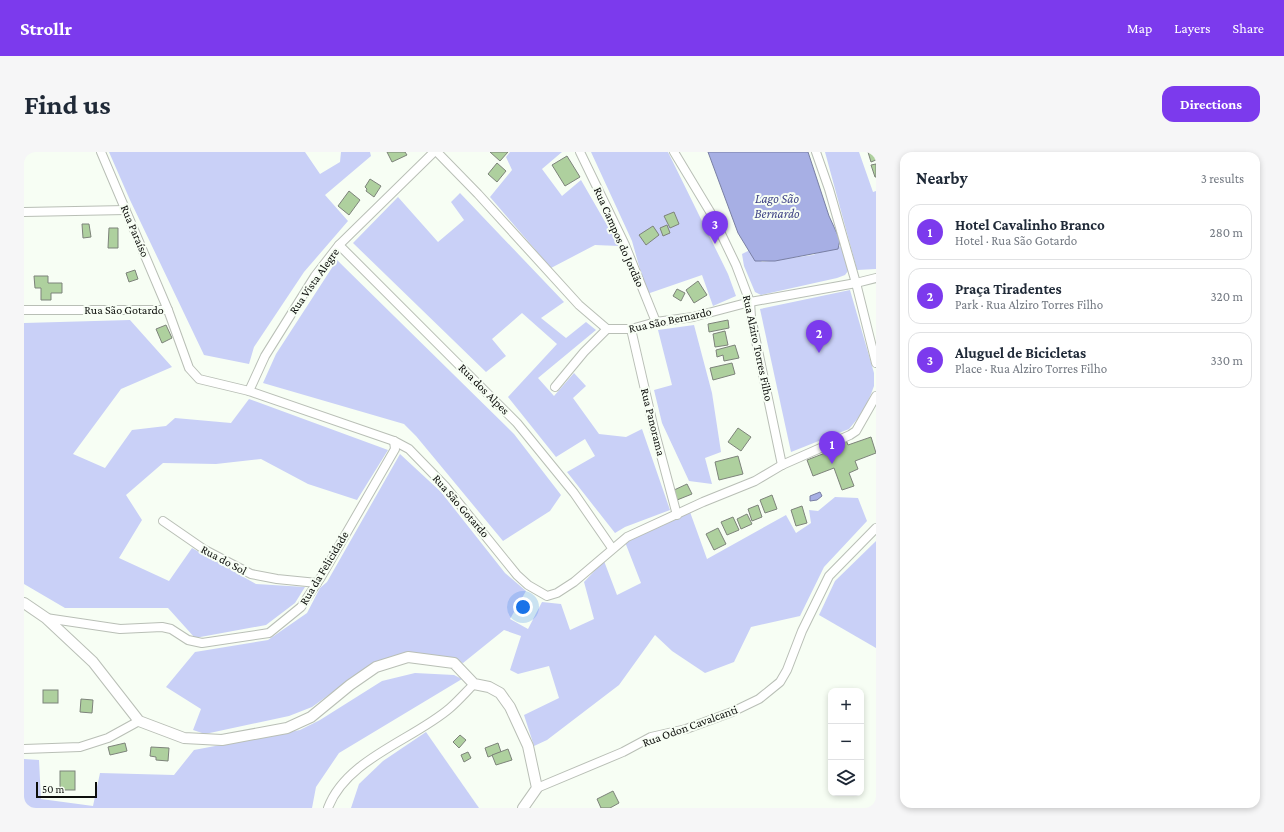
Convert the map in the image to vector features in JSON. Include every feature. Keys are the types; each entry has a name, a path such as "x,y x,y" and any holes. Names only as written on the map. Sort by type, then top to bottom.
{"street":[{"name":"Rua Paraíso","path":"101,152 168,310"},
{"path":"436,152 478,194 579,306 607,330 584,352 555,387"},
{"name":"Rua Vista Alegre","path":"249,391 265,356 315,276 340,245 436,152"},
{"name":"Rua Campos do Jordão","path":"580,152 624,245 656,322"},
{"name":"Rua Alziro Torres Filho","path":"674,152 712,215 736,265 750,302 751,317 782,465"},
{"path":"816,152 829,189 856,283 876,363"},
{"path":"24,212 126,210"},
{"name":"Rua dos Alpes","path":"340,245 517,423 574,493 612,548"},
{"name":"Rua São Bernardo","path":"607,330 631,329 656,322 693,317 750,302 876,278"},
{"name":"Rua São Gotardo","path":"24,310 168,310 189,368 199,379 249,391 394,441 409,449 445,486 517,575 540,594 547,596 568,587 626,537 703,502 755,481 782,465 856,431 876,396"},
{"name":"Rua Panorama","path":"631,329 654,430 677,515"},
{"name":"Rua da Felicidade","path":"46,618 120,629 162,627 171,629 188,640 202,643 269,633 301,607 317,583 395,449 394,441"},
{"name":"Rua do Sol","path":"163,520 205,550 251,574 277,579 317,583"},
{"name":"Rua Odon Cavalcanti","path":"537,788 623,752 651,737 686,729 732,712 759,698 780,682 787,670 802,632 829,576 876,528"},
{"path":"24,603 46,618 93,662 139,721 184,738 222,740 287,728 311,718 350,685 376,667 408,658 454,663 474,684 500,693 510,707 528,746 537,788 523,808"},
{"path":"328,808 338,789 359,768 449,709 474,684"},
{"path":"24,749 80,747 108,738 139,721"}],"shaded area":[{"path":"109,152 305,152 320,174 340,162 341,152 370,152 371,156 325,195 348,221 304,272 254,347 249,364 204,355 130,200"},
{"path":"510,152 562,152 542,169 562,196 581,180 619,246 595,245 551,268 490,197 512,170 506,157"},
{"path":"591,152 668,152 728,274 736,296 713,306 702,275 647,294 632,241"},
{"path":"825,152 859,152 873,192 876,191 876,269 857,270"},
{"path":"460,193 564,302 541,318 566,338 586,322 596,330 538,378 554,396 574,373 586,386 573,398 599,434 626,437 642,429 670,510 625,527 615,533 567,472 595,456 585,439 556,457 508,397 557,344 522,313 492,339 506,356 486,372 353,243 398,197 438,242 464,220 451,202"},
{"path":"842,246 848,271 845,275 761,295 755,292 744,266 742,254 750,250 762,262 813,255 830,248"},
{"path":"337,260 514,434 561,495 550,511 503,541 416,436 404,424 263,383 276,354"},
{"path":"850,290 874,373 874,386 863,412 849,429 791,452 760,309"},
{"path":"130,320 172,367 121,389 73,454 105,468 132,430 166,426 175,418 231,423 249,399 388,450 357,500 308,484 261,459 216,464 163,463 126,495 142,520 119,558 169,581 192,548 256,584 305,587 295,603 266,625 195,638 168,608 65,608 24,584 24,323"},
{"path":"694,325 712,393 721,452 705,458 712,484 689,481 662,423 654,390 672,385 658,330"},
{"path":"400,454 441,492 505,573 526,591 510,619 528,629 542,602 561,604 570,630 594,619 584,582 604,561 617,595 641,583 625,542 690,512 707,559 786,515 796,533 811,523 809,510 818,511 835,497 858,498 867,521 824,567 800,616 751,627 734,662 705,673 672,651 655,635 619,685 547,740 534,746 524,715 559,698 549,666 518,674 510,670 521,636 504,630 463,663 455,660 373,663 312,707 289,716 205,734 193,730 201,709 166,687 195,652 268,640 307,613 320,588 327,582"},
{"path":"876,541 876,648 819,615 835,581"},
{"path":"415,673 454,675 462,679 339,753 316,787 312,808 24,808 24,759 39,760 41,799 93,806 100,773 174,775 194,750 300,730 320,720 382,681"},
{"path":"426,732 479,808 351,808 359,784 383,761"}],"water":[{"name":"Lago São Bernardo","path":"708,152 808,152 829,216 840,240 838,249 775,261 755,261 738,233"},
{"path":"820,492 822,496 817,500 810,501 810,496"}],"building":[{"path":"387,152 405,152 407,155 392,162"},
{"path":"490,152 508,152 500,161"},
{"path":"868,152 876,152 876,160 871,162"},
{"path":"567,156 580,177 565,186 552,165"},
{"path":"497,163 506,171 497,182 488,174"},
{"path":"876,164 876,177 875,177 871,165"},
{"path":"370,179 381,186 374,197 366,191 367,189 365,187"},
{"path":"349,191 360,200 349,215 338,206"},
{"path":"674,212 679,224 670,228 664,216"},
{"path":"82,224 89,224 91,237 83,238"},
{"path":"667,225 670,233 663,236 660,228"},
{"path":"653,226 659,235 646,245 639,235"},
{"path":"109,228 118,228 118,248 108,248"},
{"path":"135,270 138,279 129,282 126,273"},
{"path":"34,276 48,276 48,283 62,283 62,293 51,293 51,300 41,300 41,288 35,288"},
{"path":"698,281 707,295 694,303 686,290"},
{"path":"677,289 685,293 681,301 673,296"},
{"path":"728,320 729,328 709,332 708,324"},
{"path":"166,325 172,338 162,343 156,329"},
{"path":"725,331 728,345 715,347 713,334"},
{"path":"735,345 739,358 724,361 723,355 717,357 716,350"},
{"path":"732,363 735,374 713,380 710,368"},
{"path":"738,428 751,437 741,451 728,442"},
{"path":"871,437 876,453 855,461 858,469 849,473 854,486 842,490 834,468 813,476 807,460 833,450 831,445 846,440 848,445"},
{"path":"738,456 743,474 719,480 715,462"},
{"path":"687,484 692,494 677,500 672,491"},
{"path":"772,495 777,509 765,513 760,500"},
{"path":"758,505 762,517 752,521 748,509"},
{"path":"802,506 807,523 796,526 791,510"},
{"path":"747,514 752,524 741,529 737,519"},
{"path":"733,517 739,530 727,535 721,522"},
{"path":"718,528 726,544 714,550 706,534"},
{"path":"43,690 58,690 58,703 43,703"},
{"path":"81,699 93,700 92,713 80,712"},
{"path":"460,735 466,740 459,748 453,742"},
{"path":"125,743 127,751 110,755 108,747"},
{"path":"498,743 501,752 488,757 485,748"},
{"path":"151,747 169,748 168,761 156,760 156,757 150,756"},
{"path":"508,749 512,760 496,765 492,755"},
{"path":"468,752 471,758 464,762 461,755"},
{"path":"60,771 75,771 75,790 60,790"},
{"path":"613,791 619,803 610,808 601,808 597,799"}],"place":[{"name":"Aluguel de Bicicletas","path":"715,244"},
{"name":"Praça Tiradentes","path":"819,353"},
{"name":"Hotel Cavalinho Branco","path":"832,464"}]}
